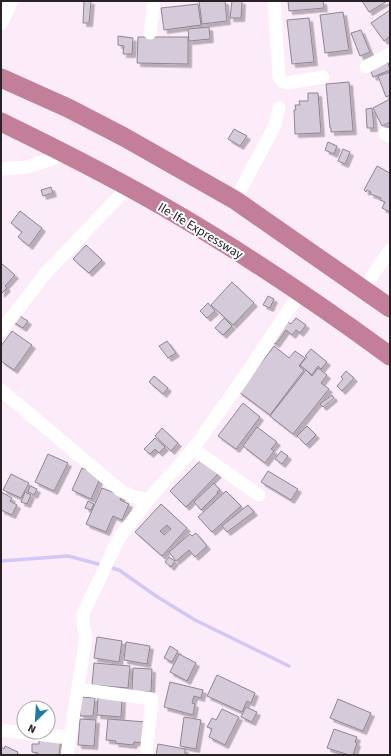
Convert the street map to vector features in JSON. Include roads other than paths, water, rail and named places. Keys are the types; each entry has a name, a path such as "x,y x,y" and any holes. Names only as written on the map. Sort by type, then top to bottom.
{"highway":[{"path":"1,78 68,108 235,200 390,308"},
{"name":"Ile-Ife Expressway","path":"1,122 66,154 190,222 300,293 390,356"}],"street":[{"path":"1,24 12,1"},
{"path":"150,33 154,1"},
{"path":"274,1 279,78 283,82 288,83 323,76"},
{"path":"366,67 390,54"},
{"path":"235,200 274,127 279,108"},
{"path":"1,169 28,167 66,154"},
{"path":"1,332 45,274 128,187"},
{"path":"363,289 390,250"},
{"path":"67,755 86,638 82,625 83,614 119,538 148,500 193,449 244,377 300,293"},
{"path":"1,390 120,490 132,496 148,500"},
{"path":"193,449 259,495"},
{"path":"78,689 152,699 146,755"},
{"path":"1,730 69,738"}],"waterway":[{"path":"1,561 68,556 102,565"},
{"path":"108,567 119,570 156,596 195,620 289,666"}]}
